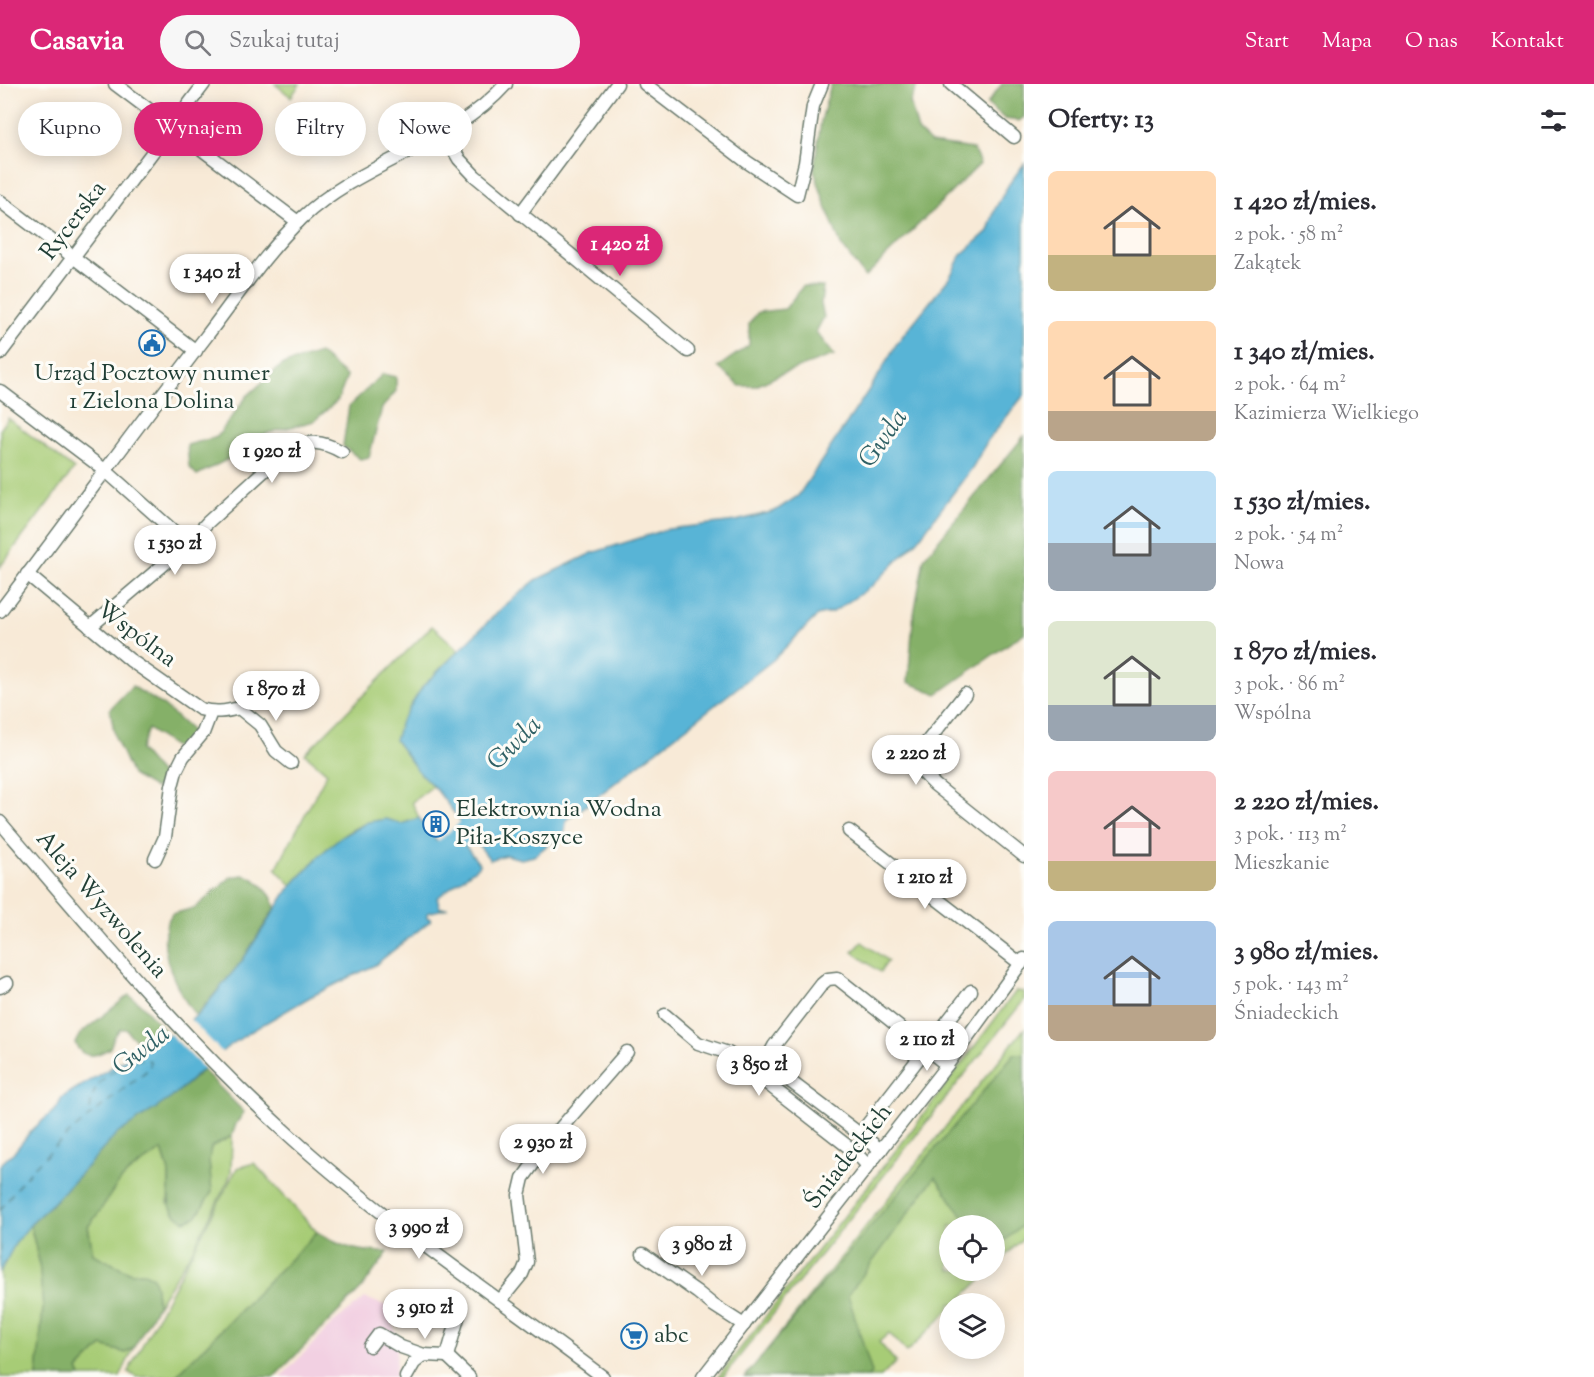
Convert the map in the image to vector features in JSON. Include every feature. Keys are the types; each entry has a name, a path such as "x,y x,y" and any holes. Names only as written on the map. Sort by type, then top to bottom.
{"street":[{"path":"115,84 139,102"},
{"name":"Rycerska","path":"190,102 204,84"},
{"path":"472,114 506,84"},
{"path":"520,214 617,84"},
{"path":"645,84 747,162 797,195 805,163 813,106 822,84"},
{"path":"951,84 1014,137"},
{"name":"Rycerska","path":"0,354 149,156"},
{"path":"211,156 298,222"},
{"path":"0,611 279,242 298,222 334,192 401,156"},
{"path":"458,156 465,167 520,214 688,351"},
{"path":"0,201 196,351"},
{"path":"0,390 106,471 188,544"},
{"path":"90,627 188,544 207,523 287,450 296,445 314,442 324,443 342,452"},
{"name":"Wspólna","path":"27,574 130,660 200,709 211,712"},
{"path":"965,694 912,761 935,785 1024,856"},
{"path":"155,859 165,837 176,771 183,757 203,733 211,712 239,708 260,725 276,751 291,763"},
{"name":"Aleja Wyzwolenia","path":"0,822 170,1016 262,1110 368,1202 500,1301"},
{"path":"849,831 1022,961"},
{"name":"Śniadeckich","path":"703,1377 947,1065 1022,961"},
{"path":"881,1150 770,1066 768,1060 770,1053 787,1029 825,981 837,978 925,1050 947,1065"},
{"path":"860,1134 971,991"},
{"path":"665,1015 698,1043 728,1053 855,1152 868,1166"},
{"path":"603,1377 500,1301 522,1274 527,1263 519,1195 520,1183 524,1174 552,1138 627,1052"},
{"path":"643,1254 713,1305 744,1324"},
{"path":"447,1356 460,1311"},
{"path":"370,1346 379,1334 401,1347 424,1355 447,1356 470,1377"},
{"path":"406,1377 414,1363 424,1355"}],"shaded area":[{"path":"365,1298 387,1306 398,1340 395,1377 281,1377 331,1325"}],"green space":[{"path":"275,84 300,84 291,97"},
{"path":"831,84 918,84 910,102 918,131 931,143 973,149 980,164 865,277 841,245 814,170 821,121"},
{"path":"1002,84 1024,84 1024,117 1019,121 1005,119 987,104"},
{"path":"803,286 823,287 821,304 824,317 816,332 834,355 781,374 756,386 740,386 718,367 749,345 749,324 758,312 785,309"},
{"path":"319,353 347,377 338,400 314,421 268,433 234,456 197,475 189,467 187,445 217,437 247,396 282,365"},
{"path":"383,374 396,377 396,391 382,408 369,457 360,459 343,446 349,406"},
{"path":"8,418 74,469 0,567 0,430"},
{"path":"1024,436 1024,633 937,694 908,682 913,620 924,558"},
{"path":"432,626 459,650 423,686 395,740 418,771 433,786 412,802 419,818 401,824 386,820 371,822 355,828 326,850 292,886 276,869 327,773 305,754"},
{"path":"132,686 164,706 192,731 179,750 148,729 140,750 164,778 155,789 132,775 115,737 110,709"},
{"path":"243,875 254,879 264,887 275,908 242,961 196,1016 181,994 169,966 165,938 167,925 172,914 195,908 231,877"},
{"path":"862,942 888,961 880,972 853,952"},
{"path":"1016,991 1024,992 1024,1000 723,1377 718,1377 915,1126"},
{"path":"129,995 143,1006 166,1032 139,1041 130,1035 127,1029 120,1029 110,1048 95,1055 82,1053 75,1043 80,1034"},
{"path":"1024,1029 1024,1237 1005,1256 1005,1215 939,1215 939,1281 979,1281 967,1293 939,1293 939,1320 907,1352 889,1333 879,1342 896,1362 881,1377 745,1377"},
{"path":"1014,1054 1024,1054 1024,1224 1005,1240 1005,1215 963,1215 935,1177 848,1295 872,1373 869,1377 745,1377"},
{"path":"203,1070 244,1112 232,1136 211,1147 209,1160 212,1192 196,1217 185,1221 173,1212 169,1201 169,1174 162,1150 122,1179 88,1226 93,1254 131,1273 142,1272 153,1277 157,1306 134,1347 126,1353 102,1346 78,1370 81,1377 37,1377 43,1307 39,1261 30,1224 54,1202 117,1134 171,1098"},
{"path":"232,1136 231,1172 228,1181 193,1249 157,1306 157,1296 143,1272 131,1273 93,1254 88,1226 118,1183 132,1169 162,1150 169,1173 168,1204 212,1192 209,1160 211,1147"},
{"path":"254,1163 317,1232 175,1377 136,1377 128,1372 237,1168"},
{"path":"30,1224 39,1261 43,1307 37,1377 0,1377 0,1272 15,1244"},
{"path":"317,1232 334,1242 351,1248 388,1252 362,1288 274,1377 175,1377"},
{"path":"102,1346 126,1353 134,1347 120,1377 81,1377 78,1370"}],"water":[{"path":"1024,164 1024,395 988,440 972,468 918,540 872,586 833,612 817,616 773,660 566,821 565,831 534,856 521,859 506,855 490,860 395,740 401,721 423,686 503,607 536,580 592,553 668,529 736,521 775,511 798,496 878,376 897,343 950,277 961,255 988,231 995,209"},
{"path":"419,818 438,843 454,831 480,865 437,898 440,908 448,908 427,913 427,918 431,918 430,921 375,965 310,997 225,1049 171,1098 117,1134 54,1202 34,1220 15,1244 0,1272 0,1165 31,1131 57,1108 62,1098 69,1093 152,1043 154,1044 199,1014 242,961 288,890 339,838 368,822 386,819 402,824"}],"pier":[{"path":"188,1017 224,1054 206,1071 168,1032"}],"waterway":[{"name":"Gwda","path":"439,853 486,810"}],"ferry route":[{"path":"0,1211 32,1170 69,1134 150,1068 150,1061 137,1060 105,1077 94,1091 89,1116"}],"place":[{"name":"Urząd Pocztowy numer 1 Zielona Dolina","path":"152,343"},
{"name":"Elektrownia Wodna Piła-Koszyce","path":"436,824"},
{"name":"abc","path":"634,1336"}]}
